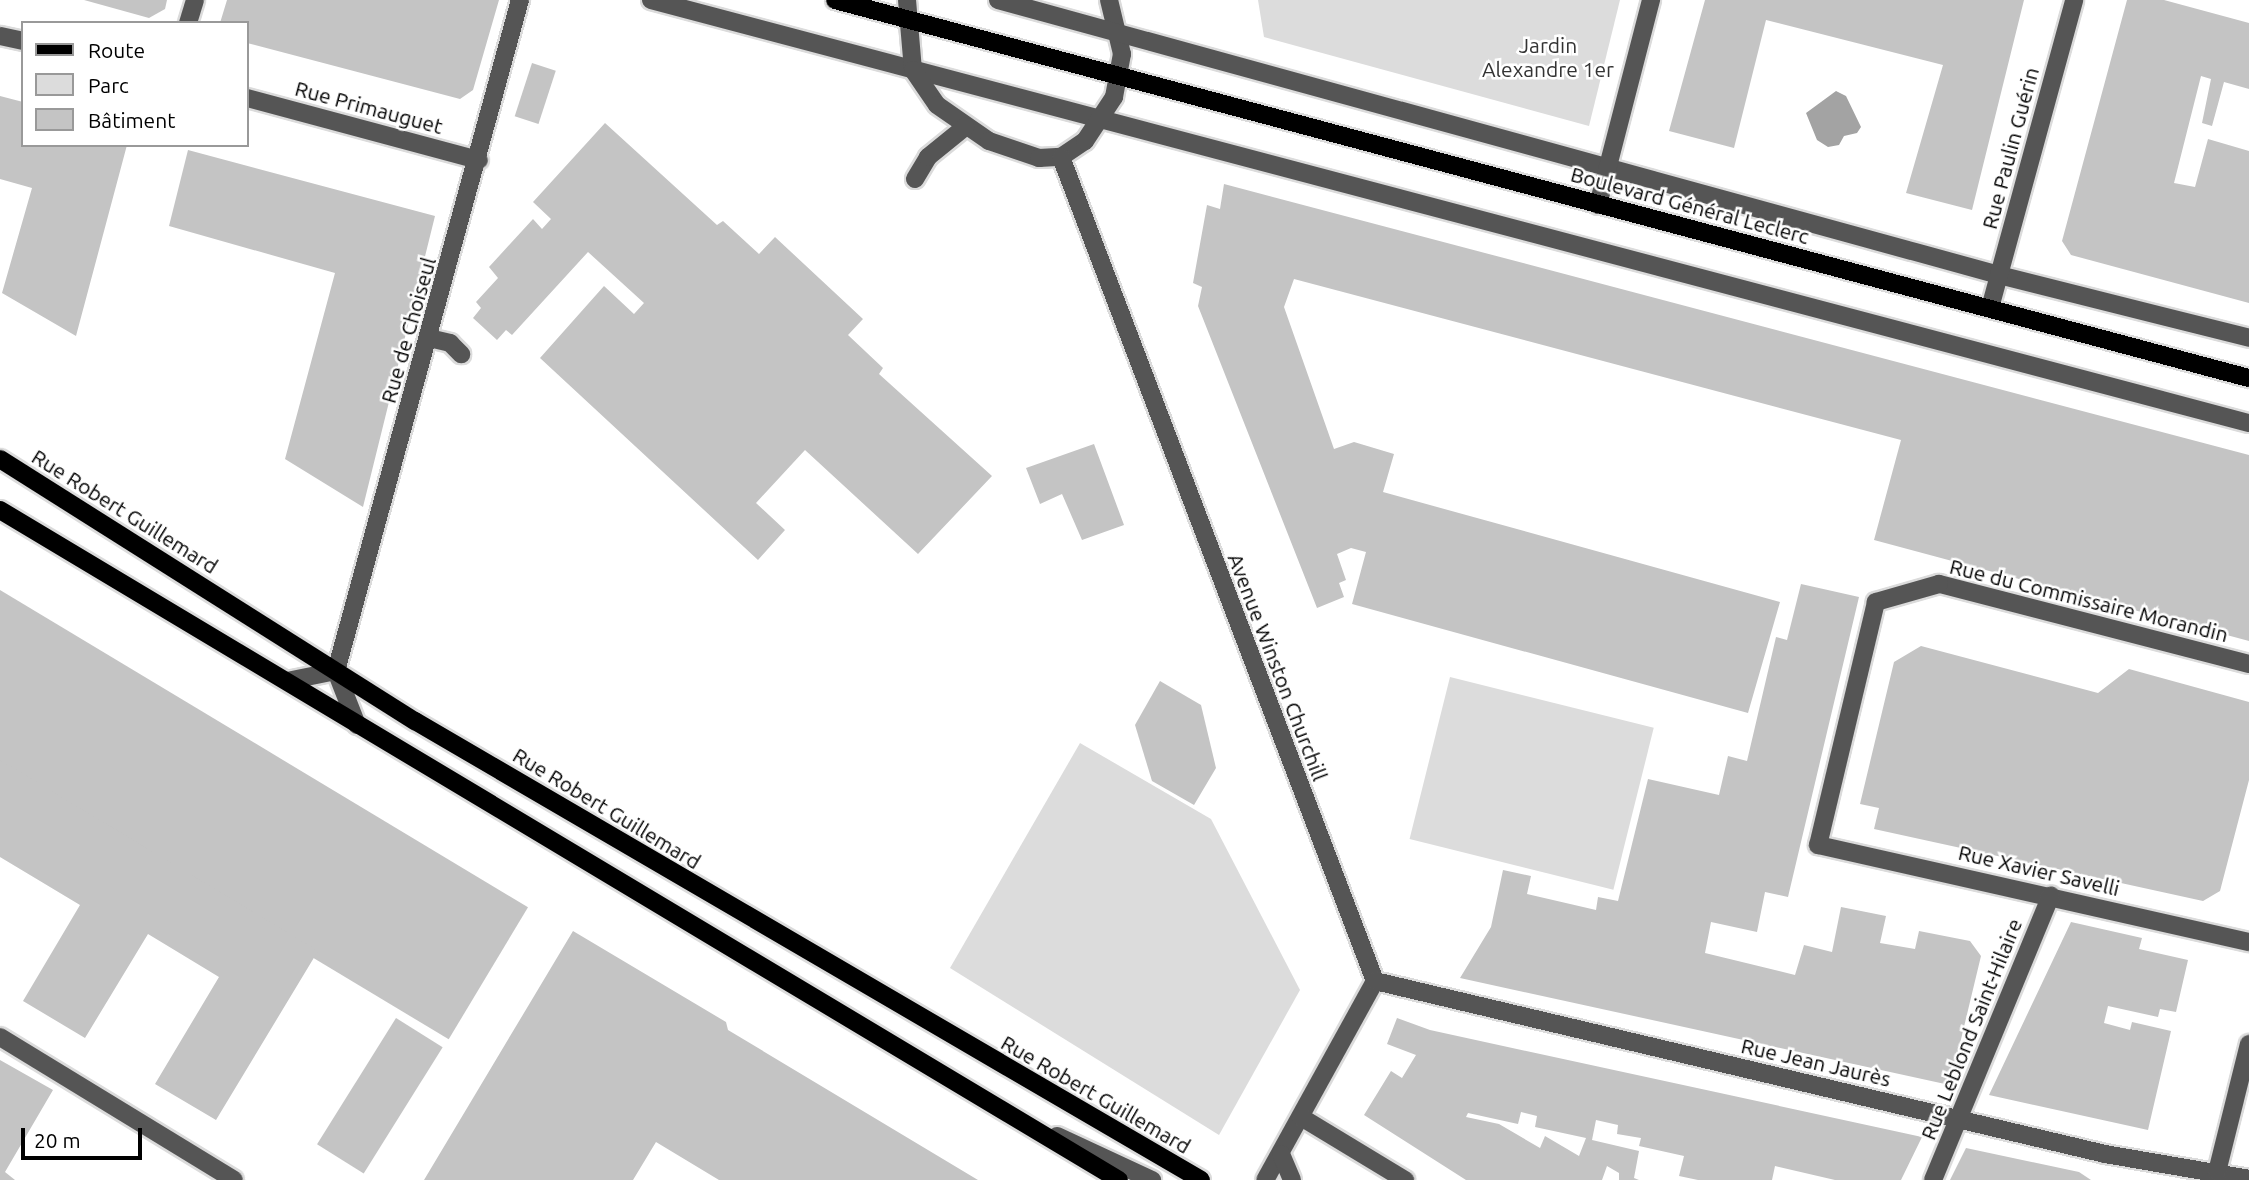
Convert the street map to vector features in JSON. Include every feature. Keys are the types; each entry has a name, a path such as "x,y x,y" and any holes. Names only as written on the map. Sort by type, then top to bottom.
{"main road":[{"name":"Boulevard Général Leclerc","path":"835,0 2249,378"},
{"name":"Rue Robert Guillemard","path":"0,459 336,671 897,1006 1201,1180"},
{"path":"0,510 1119,1180"}],"street":[{"path":"189,21 195,0"},
{"name":"Rue de Choiseul","path":"336,671 479,160 520,0"},
{"path":"651,0 913,70 1104,117 2249,424"},
{"path":"907,0 905,19 913,70 937,105 965,127 1017,152 1039,158 1061,157 1085,141 1104,117 1120,76 1120,33 1109,0"},
{"path":"998,0 1999,275 2249,338"},
{"path":"1598,205 1651,0"},
{"name":"Rue Paulin Guérin","path":"1990,309 2074,0"},
{"path":"0,36 21,41"},
{"name":"Rue Primauguet","path":"248,98 479,160"},
{"path":"915,179 928,157 965,127"},
{"name":"Avenue Winston Churchill","path":"1061,157 1375,981"},
{"path":"429,338 450,343 461,354"},
{"name":"Rue du Commissaire Morandin","path":"1818,845 1876,602 1939,584 2249,664"},
{"path":"287,681 336,671 357,725"},
{"name":"Rue Xavier Savelli","path":"1818,845 2051,895 2249,942"},
{"name":"Rue Leblond Saint-Hilaire","path":"1933,1180 2051,895"},
{"path":"1265,1180 1375,981"},
{"name":"Rue Jean Jaurès","path":"1375,981 2105,1154 2219,1176 2249,1179"},
{"path":"0,1037 234,1180"},
{"path":"2219,1176 2249,1044"},
{"path":"1010,1114 1152,1180"},
{"path":"1301,1117 1405,1180"},
{"path":"1281,1154 1293,1180"}],"green space":[{"name":"Jardin Alexandre 1er","path":"1258,0 1620,0 1589,126 1264,37"},
{"path":"1450,677 1654,728 1613,890 1410,839"},
{"path":"1080,743 1211,819 1300,990 1219,1135 950,968"}],"shaded area":[{"path":"1836,91 1846,96 1861,127 1857,133 1844,136 1839,145 1828,147 1817,140 1806,113"}],"building":[{"path":"84,0 167,0 165,9 149,18"},
{"path":"227,0 499,0 473,90 460,99 248,43 248,21 221,21"},
{"path":"1705,0 2024,0 1972,210 1906,193 1943,65 1766,20 1734,148 1669,131"},
{"path":"2127,0 2164,0 2249,23 2249,89 2224,82 2212,126 2202,123 2211,79 2201,76 2174,183 2195,187 2208,139 2249,151 2249,303 2071,255 2062,241"},
{"path":"532,63 556,71 538,124 515,116"},
{"path":"0,96 21,101 21,147 126,147 76,336 2,293 32,188 0,179"},
{"path":"605,123 717,225 723,221 759,254 775,237 863,319 848,335 883,368 879,374 992,476 918,554 805,450 756,503 785,530 758,560 540,358 604,286 634,314 644,303 588,252 512,335 506,330 497,340 473,318 481,308 476,302 498,278 489,267 533,219 542,229 551,219 533,202"},
{"path":"188,150 435,216 363,507 285,459 335,273 169,226"},
{"path":"1224,184 2249,455 2249,641 1874,540 1901,440 1294,279 1284,307 1334,449 1354,442 1394,454 1383,492 1780,602 1748,713 1352,604 1366,552 1351,548 1337,554 1346,580 1339,583 1344,597 1317,608 1198,306 1202,287 1193,283 1207,205 1220,209"},
{"path":"1094,444 1124,525 1082,540 1062,494 1040,504 1026,468"},
{"path":"1801,584 1859,597 1788,897 1765,892 1757,932 1711,922 1705,953 1795,975 1804,945 1832,952 1841,907 1886,916 1880,943 1915,949 1919,931 1970,941 1981,956 1957,1056 1945,1084 1460,978 1491,927 1503,870 1531,876 1527,894 1596,910 1598,897 1618,901 1648,779 1719,795 1728,756 1747,761 1776,637 1787,640"},
{"path":"0,590 528,907 449,1039 0,770"},
{"path":"1921,646 2098,693 2129,669 2249,702 2249,780 2220,891 2203,901 1874,829 1879,808 1860,804 1894,662"},
{"path":"1160,681 1201,705 1216,768 1194,805 1152,781 1135,725"},
{"path":"0,760 318,951 216,1120 155,1084 219,977 148,934 85,1038 23,1001 80,905 0,857"},
{"path":"2071,922 2142,938 2139,949 2188,960 2176,1012 2160,1009 2158,1017 2108,1006 2104,1023 2130,1030 2132,1022 2171,1031 2148,1130 1989,1095"},
{"path":"573,931 726,1022 728,1030 978,1180 719,1180 656,1142 633,1180 424,1180"},
{"path":"396,1018 443,1047 364,1174 317,1144"},
{"path":"1397,1018 1430,1030 1922,1137 1901,1180 1835,1180 1775,1166 1772,1180 1698,1180 1679,1176 1684,1156 1639,1146 1641,1138 1617,1134 1618,1125 1596,1120 1592,1140 1639,1151 1634,1178 1639,1180 1619,1180 1619,1173 1607,1166 1602,1180 1466,1180 1364,1115 1391,1071 1402,1078 1416,1055 1387,1044","holes":["1521,1112 1537,1116 1535,1127 1586,1138 1579,1156 1545,1136 1540,1148 1499,1124 1466,1117 1468,1113 1518,1124"]},
{"path":"0,1060 53,1090 5,1172 15,1180 0,1180"},
{"path":"1966,1148 2079,1172 2091,1180 1950,1180"}]}
